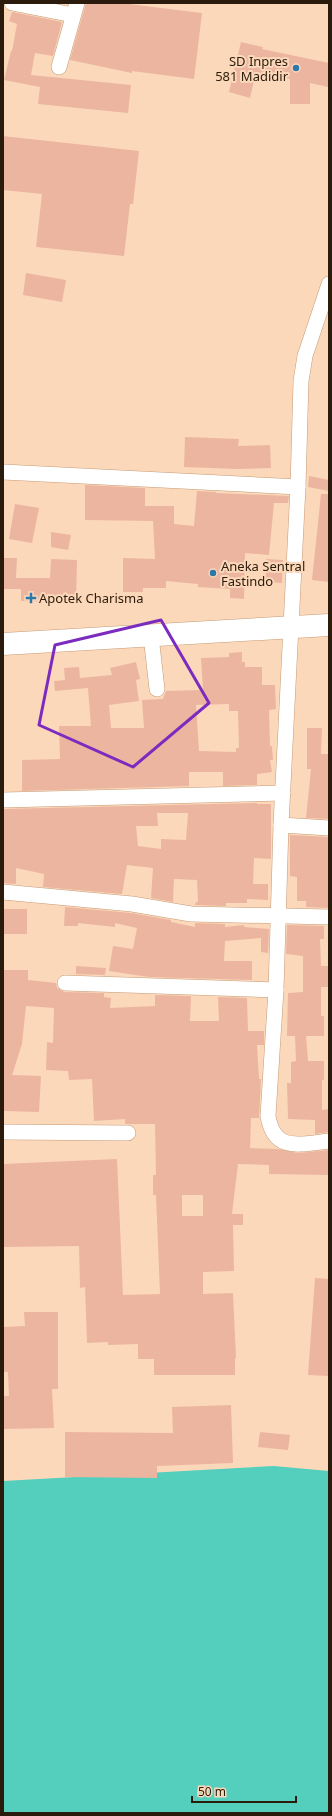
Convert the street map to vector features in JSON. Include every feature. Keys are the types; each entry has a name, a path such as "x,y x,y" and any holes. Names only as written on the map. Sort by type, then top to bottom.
{"highway":[{"path":"3,644 329,625"}],"street":[{"path":"12,3 75,9 59,67"},
{"path":"329,284 326,305 305,356 301,381 298,487 283,793 280,825 276,990 268,1116 273,1134 280,1141 296,1143 329,1141"},
{"path":"3,472 298,487"},
{"path":"151,636 157,689"},
{"path":"3,800 283,793"},
{"path":"280,825 329,828"},
{"path":"3,892 132,904 191,914 329,917"},
{"path":"65,983 276,990"},
{"path":"3,1132 128,1133"}],"highlighted area":[{"path":"161,620 209,703 133,767 39,725 55,645"}],"water":[{"path":"274,1466 329,1471 329,1813 3,1813 3,1481"}],"building":[{"path":"86,3 121,3 202,13 194,79 132,71 132,73 70,60"},
{"path":"12,12 62,22 53,56 35,53 31,75 131,85 128,113 38,104 40,87 4,80 12,51 17,24 9,21"},
{"path":"241,42 263,47 262,49 329,63 328,87 310,83 310,104 290,104 290,79 256,72 250,98 229,92"},
{"path":"3,136 139,151 133,204 130,204 124,256 36,247 42,194 3,190"},
{"path":"26,273 66,280 62,302 23,295"},
{"path":"185,437 239,439 238,446 270,445 271,468 238,469 184,467"},
{"path":"309,476 329,480 329,491 308,487"},
{"path":"85,485 145,488 145,506 174,506 174,524 194,526 197,491 289,496 288,503 274,503 269,555 245,553 244,599 230,598 230,589 198,587 198,584 166,581 166,588 143,588 143,592 123,592 123,558 155,559 153,521 85,520"},
{"path":"321,494 329,494 329,582 312,580"},
{"path":"15,504 39,508 32,543 9,539"},
{"path":"51,532 71,535 68,550 51,547"},
{"path":"3,558 17,558 16,578 50,578 51,559 77,560 76,602 21,601 21,589 3,589"},
{"path":"266,559 283,560 282,583 265,582"},
{"path":"242,652 242,662 245,662 245,667 262,667 262,685 275,685 276,709 269,710 270,746 272,746 273,760 270,760 272,772 257,774 257,785 223,786 223,772 189,772 189,786 22,791 22,760 60,759 59,726 91,726 88,688 55,691 54,681 65,680 64,668 79,667 80,678 112,675 110,668 136,662 140,679 136,680 139,701 109,705 111,728 144,728 142,700 163,699 166,691 203,690 201,658 229,657 229,653","holes":["229,704 229,711 238,711 239,748 236,748 236,752 199,751 196,705"]},
{"path":"307,728 322,728 321,754 329,754 329,819 306,818 311,769 307,769"},
{"path":"257,803 271,804 271,859 254,858 253,884 268,884 268,900 247,899 247,903 226,903 226,906 195,905 196,902 198,902 197,880 174,879 173,902 151,898 153,868 127,865 122,894 43,887 44,874 16,868 16,884 3,883 3,809","holes":["157,813 188,813 186,840 161,839 161,849 138,846 136,826 158,826"]},
{"path":"290,835 329,837 328,908 306,907 306,901 297,901 297,877 290,876"},
{"path":"65,907 131,913 171,920 171,922 195,927 195,923 225,924 225,927 244,925 244,927 269,929 268,953 261,952 261,938 225,941 224,961 252,961 252,980 149,977 109,971 113,946 133,949 137,928 115,923 115,927 78,923 78,926 64,926"},
{"path":"4,909 27,909 27,934 4,934"},
{"path":"287,925 324,926 324,939 320,939 321,966 329,966 329,987 321,987 321,1016 324,1016 324,1036 306,1036 308,1061 324,1061 324,1080 322,1080 322,1110 329,1109 329,1132 315,1134 315,1120 288,1119 287,1083 291,1083 291,1062 296,1061 295,1036 287,1036 288,993 303,992 303,956 286,954"},
{"path":"76,966 106,968 105,975 76,974"},
{"path":"3,970 28,970 28,980 56,983 57,988 64,992 104,993 104,997 111,998 110,1008 155,1006 155,995 191,996 190,1021 219,1021 218,997 247,998 248,1031 264,1031 264,1045 257,1045 259,1079 261,1079 259,1118 251,1118 250,1148 278,1149 298,1153 329,1150 329,1175 269,1174 269,1165 238,1164 232,1214 243,1214 243,1225 233,1225 234,1271 203,1272 203,1294 233,1293 236,1358 235,1375 154,1375 154,1359 138,1359 138,1344 108,1345 108,1342 87,1343 85,1287 80,1288 79,1246 3,1247 3,1164 117,1159 123,1295 160,1294 156,1195 153,1195 153,1175 156,1175 155,1124 125,1124 125,1119 94,1121 92,1079 69,1080 68,1071 46,1070 47,1042 53,1043 54,1008 26,1006 22,1044 12,1075 41,1076 39,1112 3,1111","holes":["182,1195 203,1195 203,1216 182,1216"]},
{"path":"315,1278 329,1279 329,1376 308,1375"},
{"path":"24,1312 58,1312 58,1389 52,1389 54,1428 3,1429 3,1396 9,1396 8,1372 3,1372 3,1327 25,1326"},
{"path":"231,1405 233,1463 157,1466 157,1478 65,1477 65,1432 173,1433 172,1407"},
{"path":"260,1432 290,1435 288,1450 258,1447"}],"place":[{"name":"SD Inpres 581 Madidir","path":"296,68"},
{"name":"Aneka Sentral Fastindo","path":"213,573"},
{"name":"Apotek Charisma","path":"31,598"}]}
